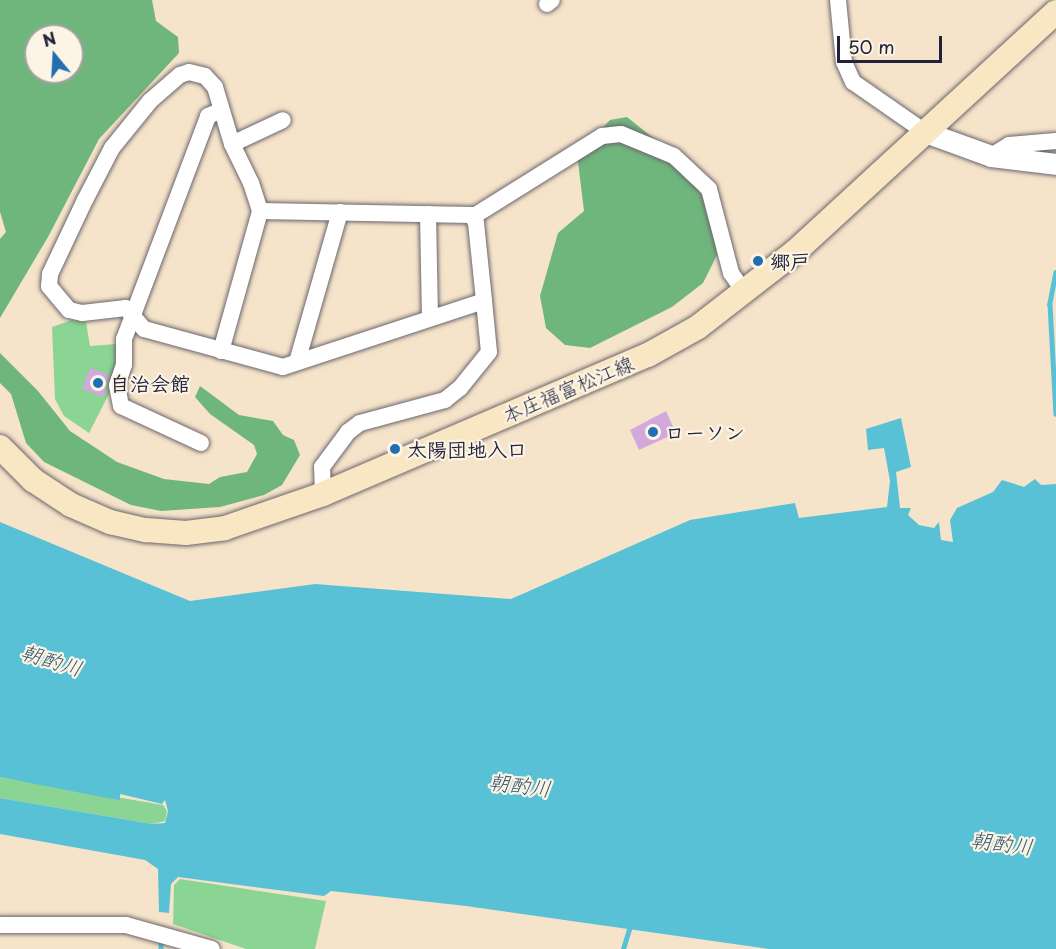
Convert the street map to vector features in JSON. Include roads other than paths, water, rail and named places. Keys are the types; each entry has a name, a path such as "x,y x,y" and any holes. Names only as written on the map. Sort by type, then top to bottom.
{"main road":[{"name":"本庄福富松江線","path":"0,447 33,480 71,505 110,522 146,530 186,533 225,528 323,494 648,355 698,327 745,293 1056,12"}],"street":[{"path":"838,0 844,62 853,82 925,132 991,156 1056,164"},
{"path":"221,351 260,211 220,111 215,87 198,73 180,75 150,101 112,148 50,274 49,286 69,309 82,313 126,308 144,329 269,365 283,367 484,301"},
{"path":"201,443 161,427 119,402 117,385 124,365 124,339 133,315 208,116 220,111"},
{"path":"232,144 283,120"},
{"path":"260,211 474,216 602,136 621,134 674,156 709,189 731,273 745,293"},
{"path":"991,156 1009,145 1056,141"},
{"path":"297,362 340,212"},
{"path":"428,214 430,318"},
{"path":"323,494 322,467 339,441 360,423 445,400 460,388 489,352 474,216"},
{"path":"0,925 126,925 212,949"}],"water":[{"name":"朝酌川","path":"901,418 911,467 896,472 900,508 911,508 908,515 919,525 934,528 939,522 941,540 953,542 950,520 957,508 993,492 1002,480 1024,487 1035,479 1041,485 1056,484 1056,949 769,949 466,906 331,891 324,896 178,877 171,884 169,913 159,912 158,869 145,860 0,834 0,798 152,824 165,823 168,811 165,800 162,804 120,794 120,800 0,777 0,522 190,601 315,584 511,599 690,520 795,503 799,518 887,507 890,481 884,448 868,450 866,429"}],"waterway":[{"path":"1056,272 1050,304 1056,414"},
{"path":"623,949 631,923"},
{"path":"161,943 161,949"}],"place":[{"name":"郷戸","path":"758,261"},
{"name":"自治会館","path":"98,383"},
{"name":"ローソン","path":"653,432"},
{"name":"太陽団地入口","path":"395,449"}]}
